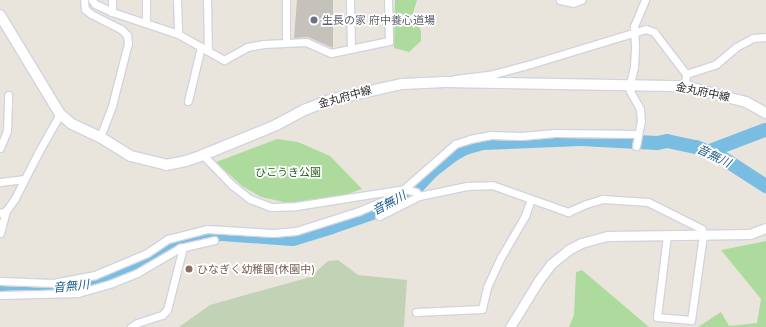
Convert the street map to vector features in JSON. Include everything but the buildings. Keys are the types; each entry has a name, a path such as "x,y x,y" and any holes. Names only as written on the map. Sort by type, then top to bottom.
{"main road":[{"name":"金丸府中線","path":"0,15 60,114 72,124 100,137 131,156 166,165 186,161 203,155 276,125 304,110 330,100 402,84 445,82 685,86 746,102 766,113"}],"street":[{"path":"84,0 85,9 90,14 121,29 127,35 128,43 112,106 100,137"},
{"path":"92,0 95,4 112,12 178,34 224,60 247,47 286,42 306,42 331,53 389,41 388,0"},
{"path":"112,0 112,12"},
{"path":"146,0 146,23"},
{"path":"177,0 178,34"},
{"path":"188,101 204,49 207,0"},
{"path":"286,0 286,42"},
{"path":"350,0 351,49"},
{"path":"564,1 573,3 581,0"},
{"path":"636,146 637,134 641,121 640,109 630,91 630,84 634,67 634,26 645,0"},
{"path":"445,82 464,77 490,75 524,66 646,28 654,32 686,74 685,86"},
{"path":"686,74 716,64 736,47 753,38 766,37"},
{"path":"0,148 7,131 8,95"},
{"path":"0,233 3,212 24,179 60,114"},
{"path":"0,281 53,283 95,276 147,253 168,239 206,229 274,233 296,231 359,211 389,198 404,189 455,144 470,139 491,135 520,136 555,133 637,134"},
{"path":"203,155 232,185 250,199 271,207 296,206 404,189 417,194"},
{"path":"0,182 24,179"},
{"path":"378,216 417,194 467,186 492,185 568,212 602,199 648,202 702,229 703,235 691,320 657,317 666,235"},
{"path":"416,312 482,309 487,287 501,257 525,216 531,199"},
{"path":"510,327 538,280 551,264 568,250 588,241 608,236 750,234 766,228"},
{"path":"0,295 78,293 112,283 138,273 180,248 214,240"},
{"path":"131,327 137,323 162,315 168,310 182,251 180,248"}],"green space":[{"path":"395,0 417,0 413,13 421,31 421,41 409,52 394,48"},
{"name":"ひこうき公園","path":"277,139 298,142 330,156 362,189 342,196 288,203 261,197 242,186 216,162"},
{"path":"766,241 766,327 698,327 721,312 729,326 757,323 761,299 721,250"},
{"path":"338,260 358,275 407,280 404,327 179,327 210,305 310,277 328,261"},
{"path":"582,270 649,327 569,327 574,315 576,272"}],"waterway":[{"path":"707,152 765,130"},
{"name":"音無川","path":"0,290 75,288 105,281 139,267 162,250 185,241 222,234 293,239 375,212 393,203 417,187 432,171 451,156 465,148 482,143 581,139 657,143 667,141 696,147 721,157 766,186"}],"place":[{"name":"生長の家 府中養心道場","path":"314,20"},
{"name":"ひなぎく幼稚園(休園中)","path":"189,269"}]}
